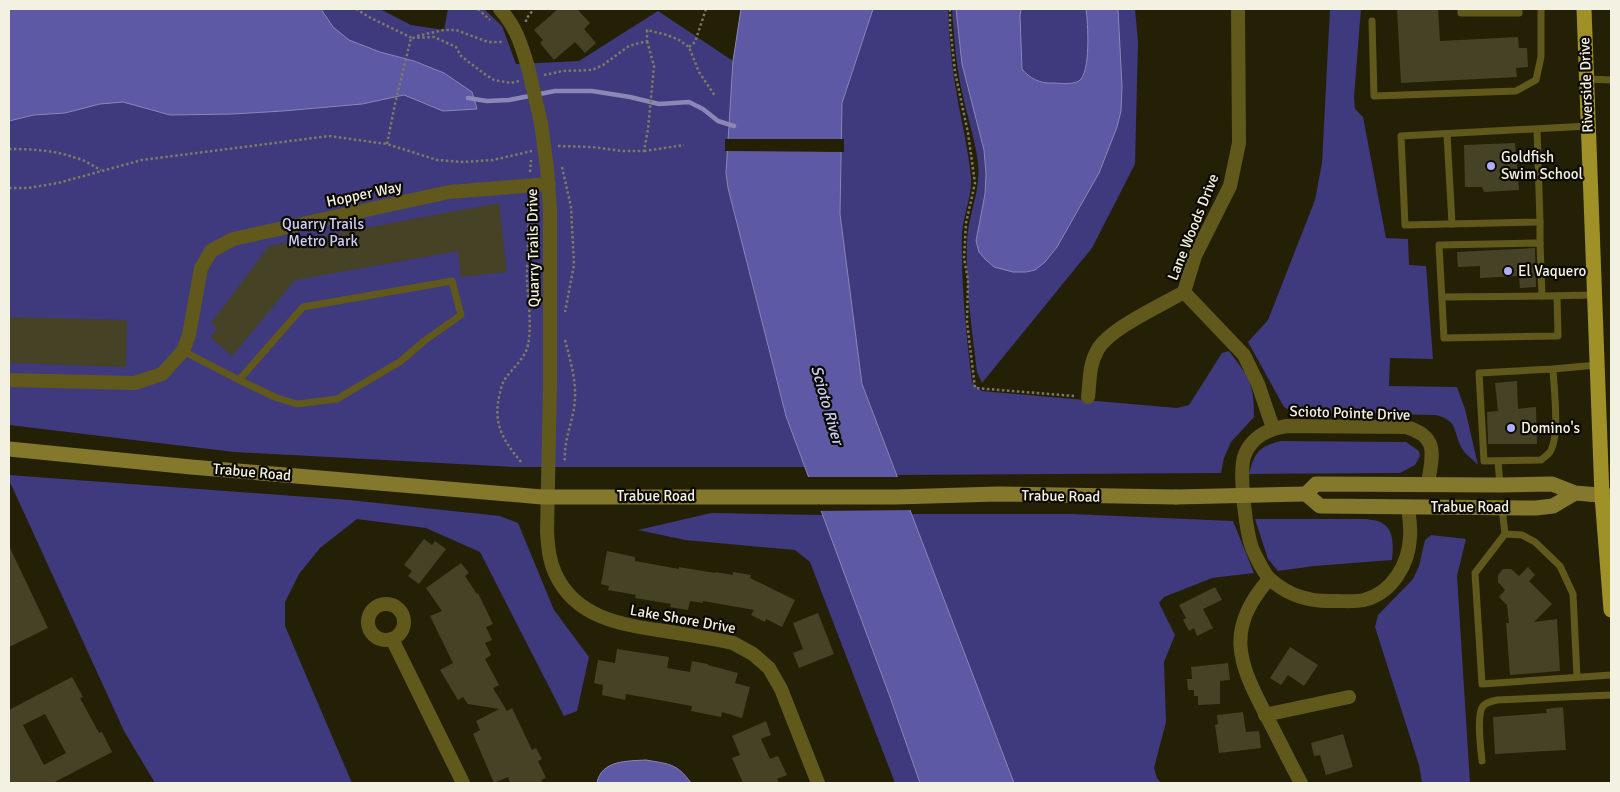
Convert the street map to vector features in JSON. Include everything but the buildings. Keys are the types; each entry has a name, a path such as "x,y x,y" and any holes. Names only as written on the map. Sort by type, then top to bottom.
{"main road":[{"name":"Riverside Drive","path":"1584,9 1598,365 1607,496 1611,610"},
{"name":"Trabue Road","path":"9,449 191,468 548,496 896,497 998,494 1176,497 1306,494 1320,506 1536,508 1553,506 1575,493"},
{"name":"Trabue Road","path":"1306,494 1316,484 1552,484 1575,493 1607,496"}],"street":[{"name":"Lane Woods Drive","path":"1238,9 1239,143 1230,186 1196,256 1184,292 1244,355 1258,384 1273,428"},
{"name":"Quarry Trails Drive","path":"504,10 518,36 528,67 541,123 548,184 550,209 548,496"},
{"name":"Hopper Way","path":"9,380 136,383 162,374 183,351 189,335 201,268 211,251 234,239 449,192 548,184"},
{"path":"1088,397 1091,365 1098,349 1108,337 1184,292"},
{"name":"Scioto Pointe Drive","path":"1269,580 1252,547 1246,522 1242,476 1244,455 1255,438 1273,428 1287,426 1406,427 1418,431 1428,440 1433,453 1428,484"},
{"name":"Lake Shore Drive","path":"548,496 547,532 551,563 561,584 575,601 593,614 624,625 733,643 754,654 769,668 781,689 818,783"},
{"path":"1301,783 1249,683 1242,661 1240,640 1242,623 1260,590 1269,580 1300,597 1318,602 1363,601 1376,596 1386,589 1403,568 1410,538 1408,507"},
{"path":"392,639 463,783"},
{"path":"1265,715 1349,697"}],"lane":[{"path":"1461,9 1461,13 1519,13 1519,9"},
{"path":"1372,21 1374,96 1516,91 1536,80 1541,57 1541,9"},
{"path":"1586,79 1611,80"},
{"path":"1540,222 1405,225 1401,136 1588,126"},
{"path":"1536,129 1542,296"},
{"path":"1447,134 1452,224"},
{"path":"1540,243 1439,245 1444,338 1558,336 1557,296"},
{"path":"183,351 238,380 278,398 297,404 337,399 401,361 424,341 460,315 452,280 303,307 238,380"},
{"path":"1442,297 1595,295"},
{"path":"1553,369 1556,431 1549,452 1541,460 1484,461 1479,373 1598,365"},
{"path":"1498,461 1500,485"},
{"path":"1502,507 1505,534 1475,573 1482,684 1611,675"},
{"path":"1505,534 1522,534 1535,542 1560,566 1573,594 1577,677"},
{"path":"1482,761 1479,714 1483,706 1488,703 1497,700 1611,695"}],"path":[{"path":"356,9 369,18 412,38 434,37 456,47 461,56 494,80 511,83 520,81"},
{"path":"478,9 491,22"},
{"path":"689,47 695,42 706,9"},
{"path":"950,9 955,72 968,133 975,182 966,223 964,258 968,280 967,322 974,388 1088,397"},
{"path":"412,38 444,30 456,30 488,42 503,42"},
{"path":"644,151 654,66 647,41 647,30 667,35 689,47 699,72 715,96"},
{"path":"501,35 506,48"},
{"path":"387,144 412,38"},
{"path":"539,77 563,71 592,70 603,66 630,46 647,41"},
{"path":"9,188 28,188 58,183 142,160 329,136 387,144 437,160 463,162 493,160 532,151"},
{"path":"521,462 506,444 497,422 498,401 502,384 517,366 528,344 527,278 532,151 530,142"},
{"path":"558,146 644,151 684,145"},
{"path":"9,149 45,151 66,155 78,158 101,170"},
{"path":"561,164 571,208 574,265 565,319"},
{"path":"564,334 573,377 575,398 564,454 565,462"}],"green space":[{"name":"Quarry Trails Metro Park","path":"9,9 380,9 411,25 444,30 448,9 484,9 502,26 516,64 579,61 658,11 733,61 726,173 728,188 786,416 805,467 514,467 234,452 9,425"},
{"path":"873,9 948,9 950,47 971,178 962,234 962,271 972,382 982,391 1177,408 1189,405 1222,353 1229,351 1249,381 1253,395 1254,417 1231,442 1224,458 1221,473 897,475 862,384 840,214 842,103"},
{"path":"952,9 1135,9 1138,42 1135,164 1092,248 982,383 977,372 967,274 967,242 978,184 978,163 958,72"},
{"path":"1330,9 1361,9 1354,97 1355,109 1363,117 1386,238 1408,239 1409,265 1426,266 1433,359 1390,358 1389,386 1457,387 1465,409 1478,465 1463,450 1452,424 1443,417 1435,415 1293,412 1284,407 1248,342 1268,320 1315,200 1322,163"},
{"path":"1281,441 1406,442 1419,451 1420,456 1415,465 1400,473 1249,474 1253,460 1259,451 1268,445"},
{"path":"9,475 349,500 500,516 518,523 554,610 589,657 577,711 564,716 480,552 426,528 357,519 320,548 299,574 285,602 285,626 352,783 155,783 124,731 9,480"},
{"path":"711,513 823,515 920,783 895,783 810,562 795,550 685,540 638,530"},
{"path":"911,514 1072,514 1233,521 1254,573 1212,578 1164,597 1159,603 1175,635 1164,662 1166,722 1154,768 1157,778 1161,783 1014,783"},
{"path":"1255,519 1366,519 1379,521 1386,526 1391,535 1393,545 1392,560 1314,566 1278,571 1268,559"},
{"path":"1431,535 1466,539 1457,576 1470,783 1422,783 1419,765 1375,627 1378,615 1413,579 1419,566 1425,540"}],"water":[{"path":"9,9 321,9 333,27 349,40 444,73 472,92 477,109 443,111 404,95 362,104 233,114 170,115 123,102 100,104 65,113 34,115 9,121"},
{"name":"Scioto River","path":"741,9 873,9 842,103 840,214 862,384 1014,783 920,783 786,416 728,188 726,173 733,61"},
{"path":"956,9 1021,9 1022,69 1036,80 1066,84 1079,81 1083,76 1088,47 1086,9 1118,9 1122,87 1121,111 1117,127 1099,173 1057,247 1045,262 1035,270 1013,272 994,267 979,252 976,241 985,194 984,150 962,64"},
{"path":"646,760 676,768 691,783 597,783 604,770 616,763"}],"pier":[{"path":"725,139 844,139 844,152 725,151"},
{"path":"806,477 900,477 913,510 818,511"}],"waterway":[{"path":"468,98 487,101 509,100 555,91 592,91 659,104 689,102 703,109 718,121 734,126"}],"place":[{"name":"Goldfish Swim School","path":"1491,166"},
{"name":"El Vaquero","path":"1508,271"},
{"name":"Domino's","path":"1511,428"}]}
